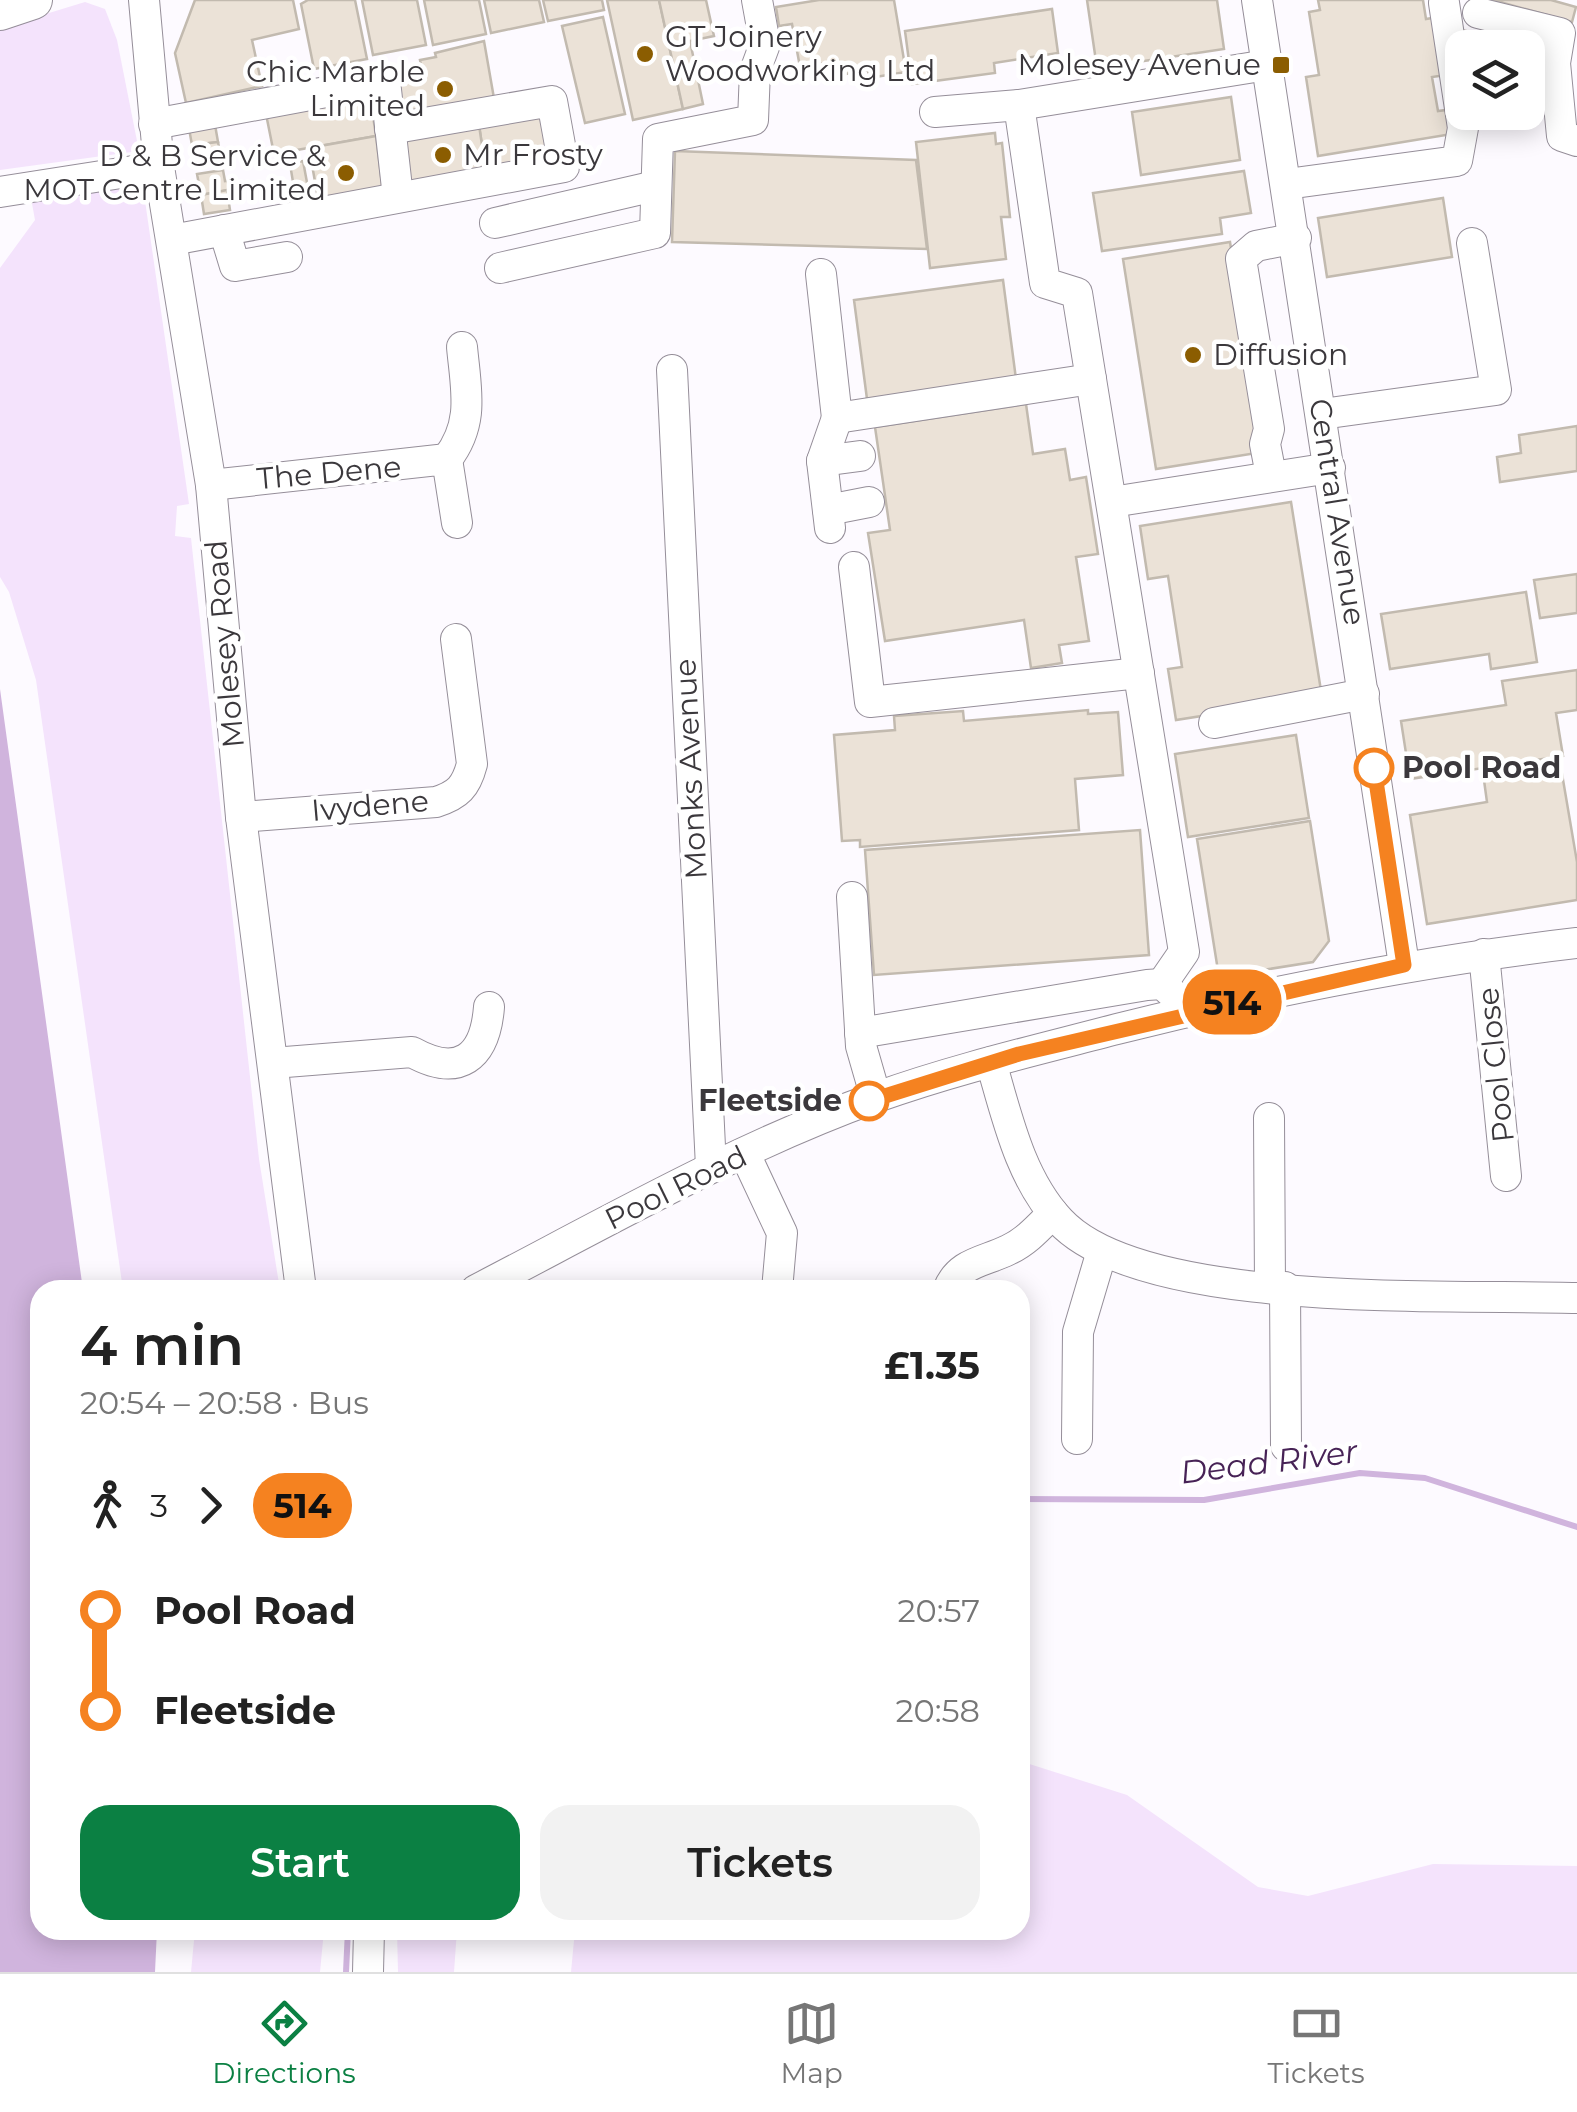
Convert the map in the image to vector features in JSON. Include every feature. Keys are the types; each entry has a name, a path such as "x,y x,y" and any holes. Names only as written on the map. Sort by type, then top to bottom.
{"main road":[{"path":"0,11 33,0"}],"street":[{"name":"Molesey Road","path":"144,0 159,167 211,485 241,817 300,1280"},
{"path":"500,268 654,232 658,139 753,120 755,71 764,44 757,0"},
{"name":"Central Avenue","path":"1257,0 1362,684 1369,680 1385,764 1387,781 1384,791 1378,790 1404,965"},
{"path":"1287,184 1456,161 1463,128 1444,3"},
{"path":"1478,13 1560,32 1555,63 1569,138"},
{"path":"936,112 1019,104 1267,65"},
{"path":"154,124 385,81 398,197"},
{"path":"172,240 564,167 552,101 390,129"},
{"path":"1019,104 1045,283 1077,294 1112,502 1184,952 1162,984"},
{"path":"0,192 159,167"},
{"path":"495,223 655,186"},
{"path":"224,230 235,266 287,257"},
{"path":"1271,475 1266,444 1269,430 1241,259 1256,246 1296,238"},
{"path":"1322,414 1496,390 1472,243"},
{"path":"821,274 837,418 822,461 829,519 869,502"},
{"path":"456,523 447,459 461,442 469,416 462,347"},
{"name":"Monks Avenue","path":"672,370 712,1167"},
{"path":"837,418 1091,379"},
{"path":"822,461 860,456"},
{"name":"The Dene","path":"211,485 447,459"},
{"path":"1112,502 1330,468"},
{"path":"854,567 870,702 1139,672"},
{"name":"Ivydene","path":"241,817 436,802 454,796 468,782 472,764 456,640"},
{"path":"1214,723 1362,684"},
{"path":"852,897 860,1033 864,1062 876,1098"},
{"name":"Pool Road","path":"495,1280 712,1167 876,1098 990,1062 1179,1014 1404,965 1577,944"},
{"name":"Pool Close","path":"1484,954 1506,1176"},
{"path":"860,1033 1162,984 1172,990 1179,1014"},
{"path":"274,1063 412,1052 431,1062 457,1062 473,1057 480,1046 488,1007"},
{"path":"990,1062 1026,1172 1053,1213 1102,1252 1136,1266 1207,1280 1277,1287 1577,1298"},
{"path":"1269,1118 1286,1446"},
{"path":"745,1154 782,1233 778,1280"},
{"path":"952,1280 966,1266 1009,1250 1053,1213"},
{"path":"1077,1439 1078,1332 1102,1252"},
{"path":"368,1972 369,1940"}],"shaded area":[{"path":"85,2 105,9 117,40 139,151 0,170 0,28"},
{"path":"143,187 189,504 177,506 175,536 191,538 259,1159 278,1280 122,1280 36,680 9,592 0,577 0,268 35,220 31,198"},
{"path":"0,689 82,1280 30,1280 30,1940 157,1940 155,1972 0,1972"},
{"path":"1030,1764 1127,1795 1258,1887 1308,1896 1433,1864 1577,1866 1577,1972 571,1972 574,1940 1030,1940"},
{"path":"194,1940 323,1940 320,1972 191,1972"},
{"path":"397,1940 456,1940 454,1972 398,1972"}],"building":[{"path":"195,0 293,0 299,29 252,40 262,86 186,103 175,53"},
{"path":"308,0 355,0 367,59 314,69 301,4"},
{"path":"362,0 417,0 426,45 373,55"},
{"path":"424,0 479,0 486,34 433,45"},
{"path":"484,0 539,0 544,22 491,33"},
{"path":"543,0 602,0 604,10 548,21"},
{"name":"GT Joinery Woodworking Ltd","path":"607,0 659,0 683,109 633,120"},
{"path":"659,0 706,0 714,36 690,41 703,104 683,109"},
{"path":"819,0 894,0 906,72 869,78 868,70 840,75 838,61 800,67 792,24 779,26 776,7"},
{"path":"1087,0 1217,0 1224,49 1097,68"},
{"path":"1318,0 1423,0 1426,19 1444,16 1445,75 1432,77 1438,111 1445,110 1445,130 1458,133 1318,156 1306,77 1319,75 1309,12 1320,10"},
{"path":"1493,0 1551,0 1576,7 1572,22"},
{"path":"1052,9 1058,53 994,63 995,73 912,84 905,31"},
{"path":"603,17 625,114 585,123 562,26"},
{"name":"Chic Marble Limited","path":"484,41 495,104 402,120 394,75 422,70 420,60 436,57 435,53"},
{"path":"369,89 376,136 274,154 265,109"},
{"path":"1231,97 1240,160 1141,175 1132,112"},
{"path":"543,114 551,161 486,172 479,125"},
{"path":"214,119 218,142 192,145 188,123"},
{"name":"Mr Frosty","path":"479,125 486,172 408,186 400,138"},
{"path":"995,133 996,144 1002,143 1010,217 1001,217 1006,259 930,268 916,142"},
{"name":"D & B Service & MOT Centre Limited","path":"376,136 383,192 319,204 309,148"},
{"path":"218,142 222,163 196,167 192,145"},
{"path":"675,151 916,160 927,249 672,242"},
{"path":"303,161 311,204 297,206 290,164"},
{"path":"223,170 225,181 233,180 235,189 201,195 197,174"},
{"path":"1244,171 1251,213 1220,218 1222,234 1102,251 1093,193"},
{"path":"227,190 230,210 204,214 201,195"},
{"path":"1443,198 1452,257 1327,277 1318,218"},
{"name":"Diffusion","path":"1230,242 1263,452 1156,469 1123,259"},
{"path":"1003,280 1016,379 867,399 854,300"},
{"path":"1026,404 1033,454 1065,449 1070,480 1086,477 1098,554 1076,557 1089,641 1059,645 1062,663 1031,668 1024,620 885,641 868,533 890,530 875,427"},
{"path":"1577,426 1577,471 1500,482 1497,457 1521,453 1519,435"},
{"path":"1291,502 1322,697 1176,720 1168,669 1182,667 1168,576 1148,579 1140,526"},
{"path":"1577,574 1577,613 1540,618 1534,580"},
{"path":"1526,592 1537,662 1491,669 1489,654 1390,669 1381,614"},
{"path":"1577,670 1577,710 1556,713 1563,756 1410,779 1401,721 1506,705 1502,681"},
{"path":"1088,710 1088,714 1118,712 1123,775 1075,779 1079,830 860,847 860,840 842,841 834,735 895,730 894,716 963,711 964,721"},
{"path":"1296,735 1309,818 1188,837 1175,754"},
{"path":"1560,762 1577,862 1577,900 1427,924 1410,815 1487,802 1483,773"},
{"path":"1310,821 1329,941 1313,962 1219,977 1197,839"},
{"path":"1140,830 1149,955 874,975 865,850"}],"waterway":[{"name":"Dead River","path":"1030,1499 1204,1500 1360,1473 1425,1478 1577,1527"},
{"name":"Dead River","path":"346,1972 348,1940"}],"bus line":[{"name":"514","path":"869,1101 1019,1054 1404,965 1374,768"}],"place":[{"name":"GT Joinery Woodworking Ltd","path":"645,54"},
{"name":"Molesey Avenue","path":"1281,65"},
{"name":"Chic Marble Limited","path":"445,89"},
{"name":"Mr Frosty","path":"443,155"},
{"name":"D & B Service & MOT Centre Limited","path":"346,173"},
{"name":"Diffusion","path":"1193,355"},
{"name":"Pool Road","path":"1374,768"},
{"name":"Fleetside","path":"869,1101"}]}
